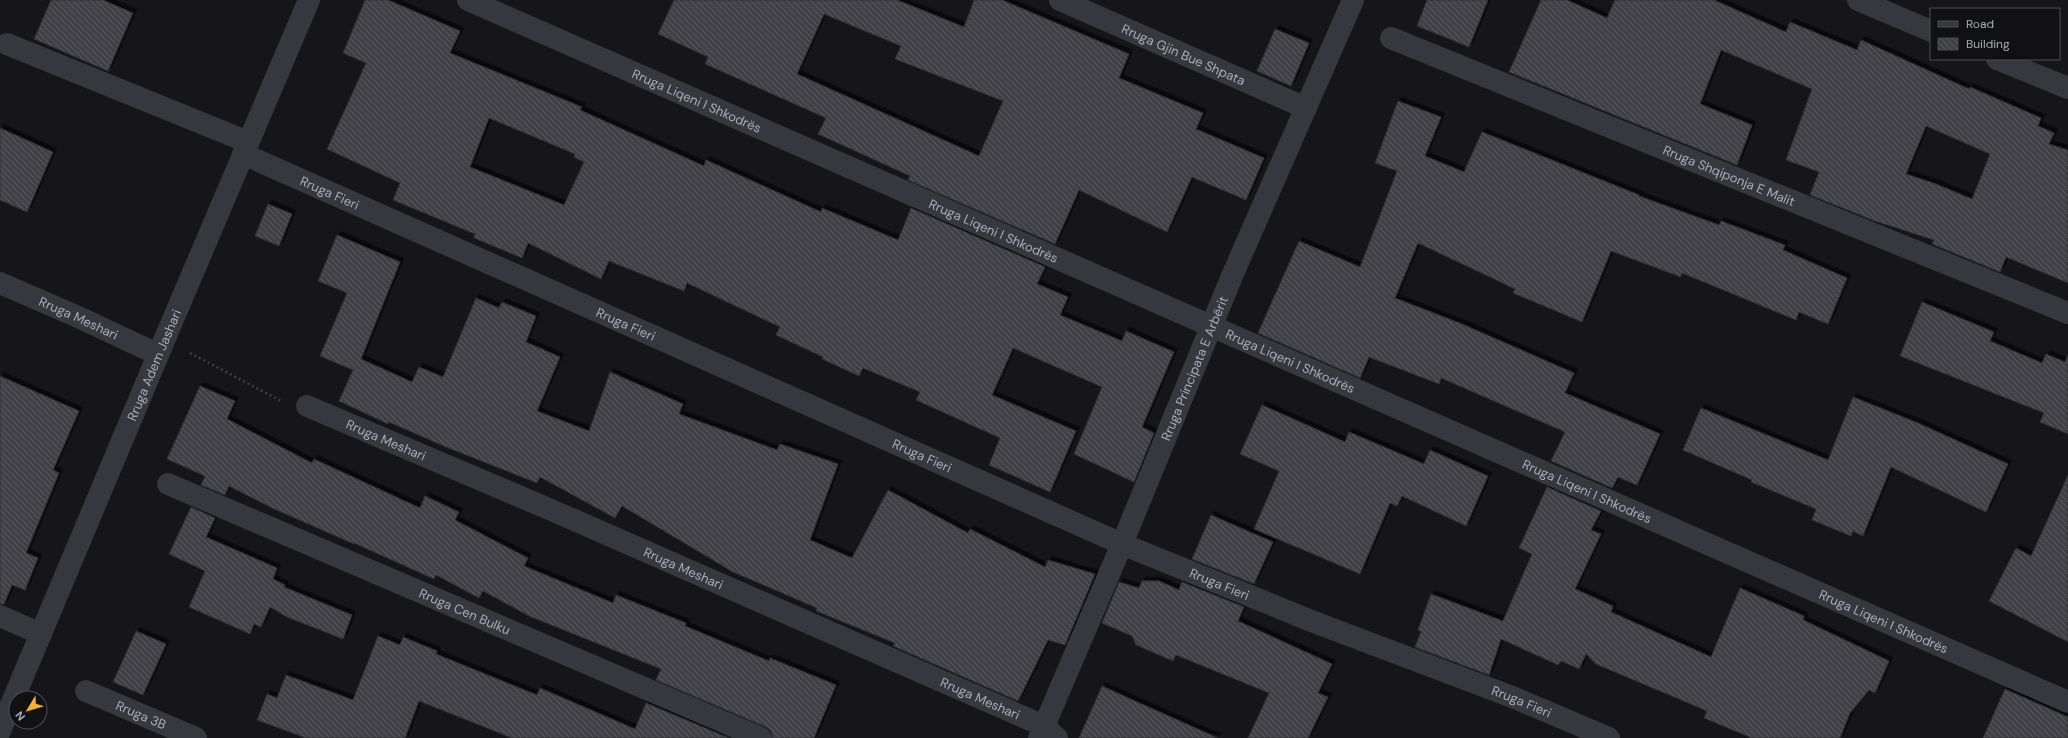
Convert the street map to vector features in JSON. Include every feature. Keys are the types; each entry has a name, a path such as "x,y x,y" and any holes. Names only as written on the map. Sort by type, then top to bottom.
{"street":[{"name":"Rruga Liqeni I Shkodrës","path":"468,0 2068,702"},
{"name":"Rruga Gjin Bue Shpata","path":"1060,0 1306,108"},
{"name":"Rruga Principata E Arbërit","path":"1046,734 1211,327 1353,0"},
{"path":"1858,0 1930,31"},
{"name":"Rruga Adem Jashari","path":"0,731 160,347 246,148 305,1"},
{"name":"Rruga Shqiponja E Malit","path":"1391,38 2068,313"},
{"name":"Rruga Fieri","path":"7,44 246,148 1122,544 1314,622 1515,698 1609,738"},
{"path":"1999,60 2068,88"},
{"name":"Rruga Meshari","path":"0,283 76,316 160,347"},
{"name":"Rruga Meshari","path":"307,406 549,509 1046,734"},
{"name":"Rruga Cen Bulku","path":"168,484 761,738"},
{"path":"0,616 41,634"},
{"name":"Rruga 3B","path":"86,690 196,738"}],"path":[{"path":"160,347 209,361 276,400 307,406"}],"building":[{"path":"51,0 103,0 133,13 108,71 34,39"},
{"path":"365,0 388,0 460,31 450,53 582,107 580,110 704,166 706,160 821,212 822,208 898,240 911,208 1045,267 1037,284 1068,297 1060,315 1122,341 1126,331 1174,352 1142,427 1154,433 1134,482 1074,454 1102,387 1013,348 992,395 1076,431 1050,492 989,465 1000,438 916,400 920,392 863,368 859,376 822,359 823,357 776,335 780,327 687,283 684,291 609,261 601,279 528,243 522,258 474,238 475,234 393,200 400,183 327,149 366,63 343,53","holes":["489,118 575,154 574,157 584,162 564,205 470,167"]},
{"path":"674,0 897,0 964,27 974,0 1002,0 1129,54 1119,78 1203,113 1196,129 1264,158 1246,200 1192,177 1167,232 1079,190 1055,244 908,180 910,176 818,134 826,118 705,64 708,57 658,34","holes":["824,14 901,46 895,59 1003,101 979,156 797,74"]},
{"path":"1427,0 1488,0 1469,47 1417,26"},
{"path":"1541,0 1567,0 1607,18 1615,0 1714,0 1786,32 1790,22 1857,50 1861,40 1969,89 1970,87 2041,118 2038,126 2054,133 2049,144 2068,150 2068,283 2006,257 2000,272 1932,244 1934,240 1875,221 1810,195 1819,172 1786,160 1812,89 1721,50 1700,104 1752,125 1737,165 1509,72","holes":["1926,126 1990,154 1972,199 1936,184 1906,174"]},
{"path":"1275,29 1309,43 1291,86 1257,71"},
{"path":"1398,101 1441,117 1425,156 1464,172 1482,132 1639,196 1719,225 1721,221 1785,245 1783,250 1847,278 1828,324 1799,312 1796,320 1682,273 1681,277 1611,251 1582,322 1513,293 1515,289 1418,243 1395,298 1462,324 1574,373 1565,393 1660,434 1637,485 1618,477 1612,488 1551,461 1565,432 1441,378 1439,384 1369,357 1360,378 1258,333 1299,241 1360,267 1397,171 1375,163"},
{"path":"0,128 53,152 27,212 0,200"},
{"path":"268,204 292,214 279,246 255,236"},
{"path":"337,235 400,262 361,359 412,382 419,367 443,377 476,298 499,308 502,302 536,316 526,342 560,357 537,411 589,431 610,372 683,404 679,414 777,450 780,444 838,464 810,540 852,558 888,490 968,533 970,529 1045,567 1048,560 1095,574 1065,645 1048,640 1018,701 893,646 895,643 816,611 817,608 733,572 622,506 615,518 540,477 537,483 446,447 389,422 388,424 339,401 353,370 320,356 347,293 318,281"},
{"path":"1922,302 1994,332 1990,341 2042,363 2046,354 2065,362 2068,355 2068,434 2040,422 2044,413 1900,356"},
{"path":"0,376 79,411 53,470 59,473 26,553 38,558 25,590 12,585 4,604 0,604"},
{"path":"200,386 235,401 227,419 312,463 314,459 420,508 425,496 459,512 455,520 528,558 524,566 613,603 616,595 686,623 685,626 769,661 770,658 836,685 814,738 773,738 771,731 766,727 656,680 661,669 529,616 483,591 479,598 436,575 434,579 272,508 229,486 225,495 201,485 205,476 167,459"},
{"path":"1853,397 1918,423 2008,464 1986,512 1891,467 1863,536 1853,531 1851,536 1812,520 1816,509 1751,482 1752,480 1683,450 1701,408 1828,460"},
{"path":"1262,405 1345,442 1349,432 1424,464 1430,450 1488,476 1466,526 1402,496 1397,506 1390,503 1360,574 1254,529 1279,471 1240,454"},
{"path":"2068,475 2068,642 1989,601 2016,548 2031,556"},
{"path":"1547,487 1601,511 1591,530 1601,534 1575,589 1613,606 1611,612 1711,657 1740,588 1804,616 1803,620 1889,661 1875,693 1869,690 1850,713 1840,738 1752,738 1704,718 1707,711 1596,664 1586,654 1579,669 1561,661 1558,665 1501,639 1489,675 1415,647 1421,632 1418,630 1431,594 1503,621 1532,554 1519,548"},
{"path":"191,507 215,518 206,537 277,568 273,579 285,585 284,587 352,615 343,639 287,617 270,607 261,627 254,624 250,634 189,607 205,571 169,554"},
{"path":"1211,515 1273,542 1254,584 1192,559"},
{"path":"1142,581 1159,581 1179,590 1182,582 1244,607 1238,621 1332,664 1318,693 1328,697 1308,738 1248,738 1269,693 1176,655 1173,661 1136,645 1132,636 1102,623 1119,582 1139,588"},
{"path":"136,631 166,644 143,695 113,682"},
{"path":"378,636 400,645 403,637 437,651 436,654 537,695 540,688 635,729 646,703 729,738 512,738 419,701 405,738 306,738 257,720 267,694 277,698 286,675 353,700"},
{"path":"1102,686 1135,701 1218,738 1079,738"},
{"path":"2005,689 2068,717 2068,738 1983,738"}]}
